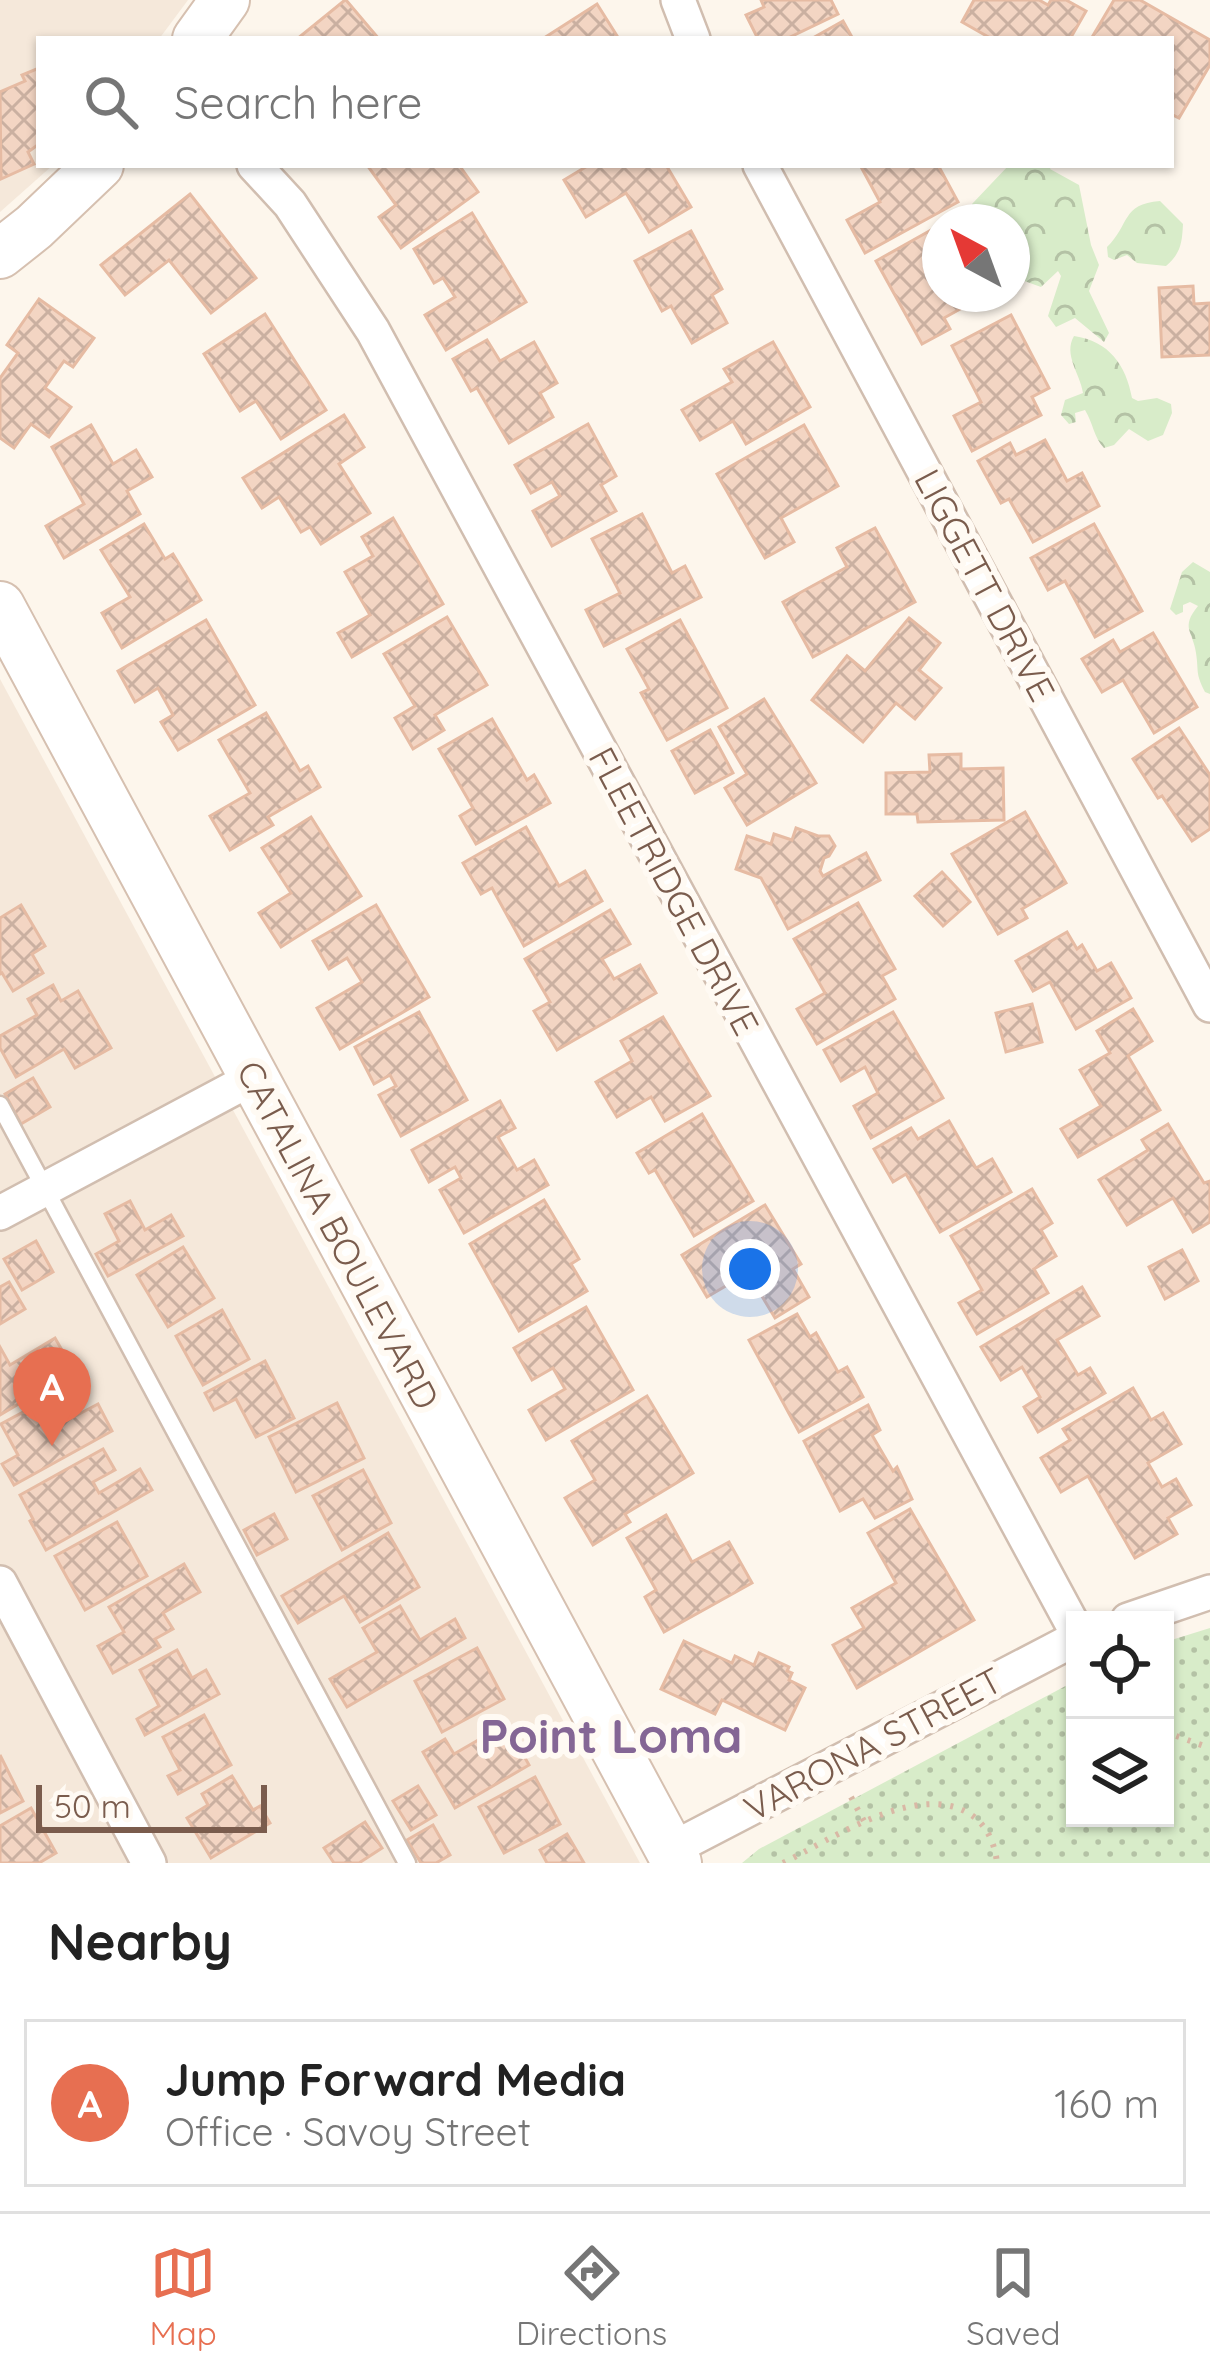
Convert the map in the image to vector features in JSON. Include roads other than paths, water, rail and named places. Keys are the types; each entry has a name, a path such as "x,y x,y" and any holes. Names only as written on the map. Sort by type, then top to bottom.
{"main road":[{"path":"199,36 225,0"},
{"path":"0,254 96,168"},
{"name":"CATALINA BOULEVARD","path":"0,606 674,1856"}],"street":[{"path":"678,0 692,36"},
{"name":"FLEETRIDGE DRIVE","path":"257,168 290,204 373,332 1066,1612"},
{"name":"LIGGETT DRIVE","path":"762,168 1210,1004"},
{"path":"0,1213 253,1078"},
{"path":"0,1583 149,1863"},
{"path":"1154,1611 1210,1592"},
{"name":"VARONA STREET","path":"674,1856 1066,1644"}],"lane":[{"path":"0,1105 407,1863"}],"place":[{"name":"Jump Forward Media","path":"52,1446"}],"district":[{"name":"Point Loma","path":"611,1736"}]}
